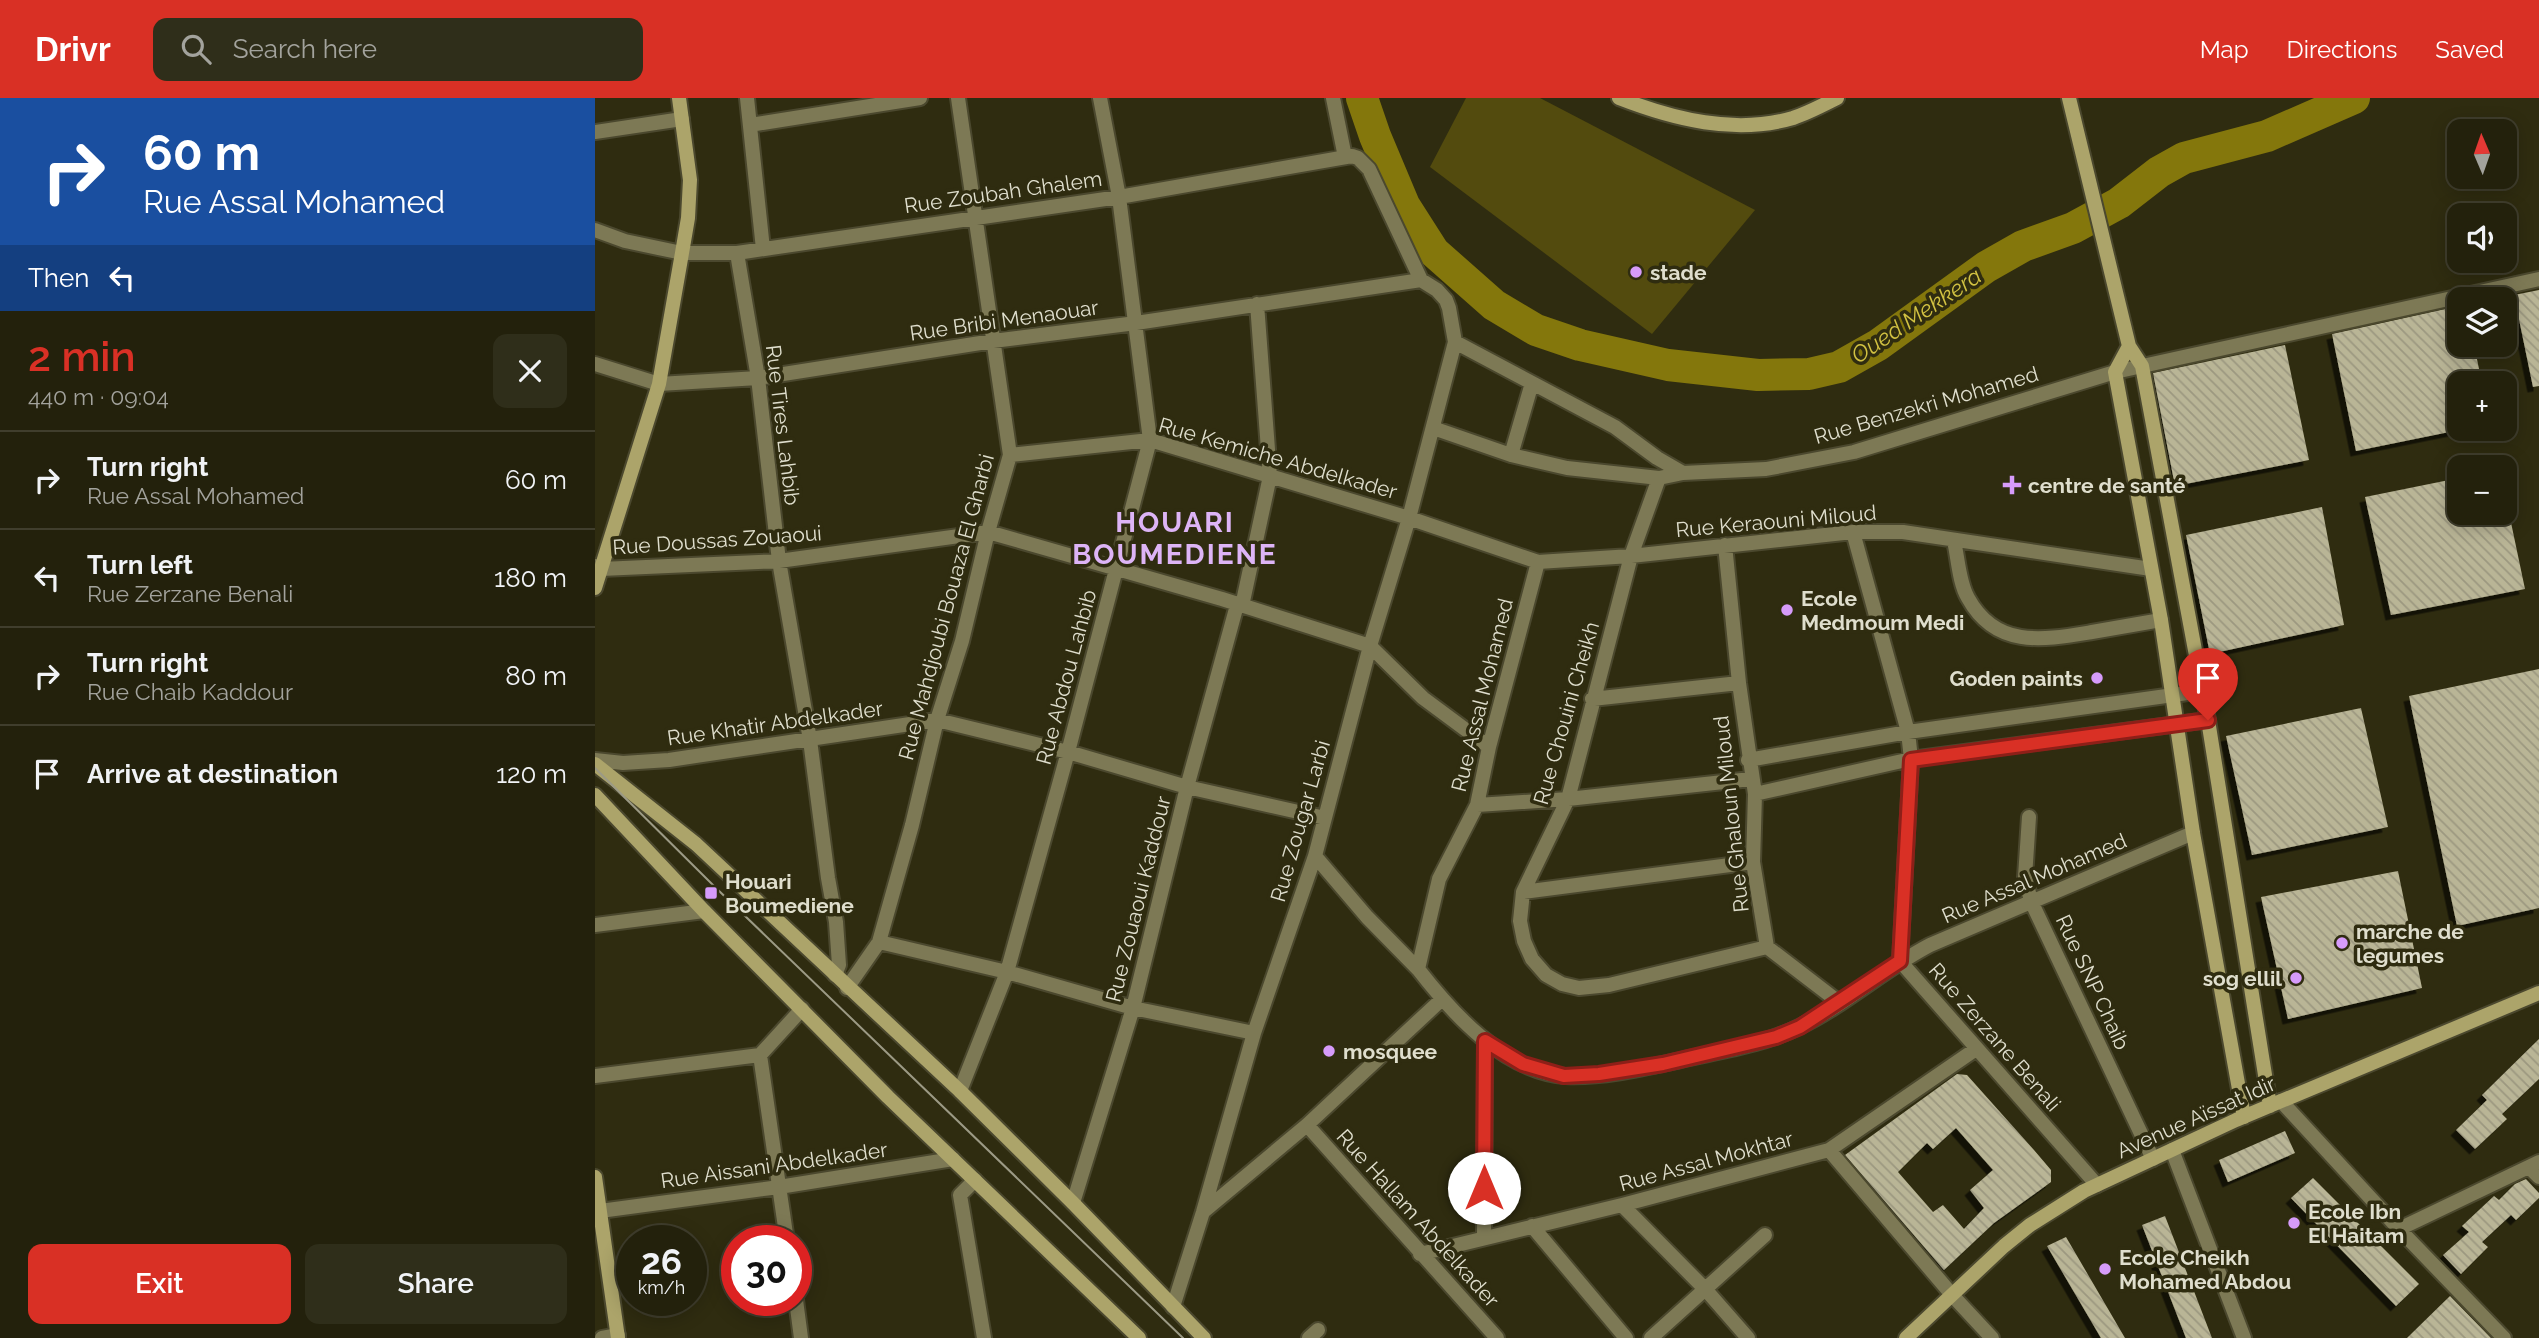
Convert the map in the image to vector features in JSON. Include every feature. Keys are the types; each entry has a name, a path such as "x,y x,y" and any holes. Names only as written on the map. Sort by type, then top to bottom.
{"street":[{"path":"595,588 598,567 659,384 682,253 690,180 680,98"},
{"path":"747,98 763,249"},
{"path":"750,125 920,98"},
{"name":"Rue Mahdjoubi Bouaza El Gharbi","path":"847,988 879,942 1010,455 958,98"},
{"name":"Rue Abdou Lahbib","path":"960,1091 1007,972 1150,440 1119,197 1101,98"},
{"path":"1333,98 1345,157 1358,158 1369,169 1421,280 1437,290 1446,300 1455,342 1615,427 1657,458 1683,473"},
{"path":"1619,98 1646,102 1694,122 1737,124 1791,118 1837,98"},
{"path":"2069,103 2129,346 2142,366 2276,1103 2504,1338"},
{"path":"595,132 682,119"},
{"name":"Rue Zoubah Ghalem","path":"595,230 625,241 682,253 737,253 1119,197 1345,157"},
{"name":"Rue Tires Lahbib","path":"737,253 758,378 779,561 810,740 828,878 837,922 839,965 835,975"},
{"name":"Rue Benzekri Mohamed","path":"1433,428 1511,454 1567,468 1660,478 1683,473 1766,470 1854,452 2115,372 2539,279"},
{"name":"Rue Bribi Menaouar","path":"595,364 659,384 758,378 993,341 1136,324 1421,280"},
{"name":"Rue Zouaoui Kaddour","path":"1073,1203 1133,1008 1187,787 1240,605 1270,476 1257,304"},
{"name":"Rue Zougar Larbi","path":"1173,1307 1254,1033 1315,856 1370,646 1409,518 1455,342"},
{"path":"2129,346 2115,372 2161,620 2193,833 2244,1117"},
{"path":"1511,454 1532,383"},
{"name":"Rue Kemiche Abdelkader","path":"1010,455 1150,440 1409,518"},
{"name":"Rue Chouini Cheikh","path":"1660,478 1631,556 1568,799 1523,892 1520,921 1524,941 1532,959 1546,975 1562,984 1579,988 1609,985 1767,947"},
{"name":"Rue Keraouni Miloud","path":"1409,518 1538,562 1631,556 1853,532 1903,532 2151,569"},
{"name":"Rue Doussas Zouaoui","path":"598,567 779,561 988,532 1117,568 1370,646"},
{"name":"Rue Zerzane Benali","path":"1853,532 1908,732 1911,760 1900,961 2097,1185"},
{"path":"1954,541 1966,595 1989,625 2011,635 2028,639 2052,638 2161,620"},
{"name":"Rue Ghaloun Miloud","path":"1725,545 1748,760 1755,794 1753,862 1767,947"},
{"name":"Rue Assal Mohamed","path":"1538,562 1489,747 1477,805 1439,879 1418,969 1441,1000 1485,1041 1523,1064 1564,1076 1599,1074 1663,1064 1776,1037 1800,1027 1900,961 1930,945 2193,833"},
{"path":"1370,646 1423,698 1489,747"},
{"path":"1592,699 1739,683"},
{"path":"1748,760 1908,732 2202,691"},
{"name":"Rue Khatir Abdelkader","path":"595,762 669,760 937,720 1068,752 1187,787 1325,818"},
{"path":"1755,794 1911,760 2208,720"},
{"path":"595,762 696,845 960,1091 1204,1338"},
{"path":"1477,805 1568,799 1751,779"},
{"path":"595,795 801,1009 1139,1338"},
{"name":"Rue SNP Chaib","path":"2029,817 2025,877 2032,901 2153,1159"},
{"path":"1315,856 1367,917 1418,969"},
{"path":"1523,892 1753,862"},
{"path":"595,925 704,911"},
{"path":"879,942 1007,972 1133,1008 1254,1033"},
{"path":"1767,947 1840,1003"},
{"name":"Avenue Aïssat Idir","path":"1906,1338 2004,1246 2061,1204 2244,1117 2539,993"},
{"path":"1203,1212 1307,1125 1441,1000"},
{"path":"595,1076 760,1055 801,1009"},
{"path":"1484,1237 1485,1041"},
{"name":"Rue Assal Mokhtar","path":"1420,1254 1622,1205 1829,1150 1976,1049"},
{"path":"760,1055 785,1225"},
{"name":"Rue Hallam Abdelkader","path":"1307,1125 1492,1336"},
{"path":"1829,1150 1992,1338"},
{"path":"2172,1150 2244,1338"},
{"name":"Rue Aissani Abdelkader","path":"598,1204 779,1187 953,1159"},
{"path":"2399,1229 2536,1169"},
{"path":"595,1177 618,1337 601,1338"},
{"path":"975,1180 960,1195 984,1338"},
{"path":"1622,1205 1706,1290 1748,1338"},
{"path":"1532,1226 1626,1338"},
{"path":"1651,1338 1765,1235"},
{"path":"798,1316 801,1338"}],"shaded area":[{"name":"stade","path":"1466,98 1540,98 1755,210 1652,334 1430,167"}],"building":[{"path":"2539,290 2539,386 2533,387 2517,310 2517,294"},
{"path":"2447,309 2447,357 2477,357 2479,371 2447,371 2447,432 2356,451 2332,334"},
{"path":"2285,345 2309,460 2175,486 2153,373"},
{"path":"2447,480 2447,525 2512,525 2525,589 2391,615 2365,497"},
{"path":"2322,507 2344,625 2210,654 2186,535"},
{"path":"2539,669 2539,908 2457,926 2409,696"},
{"path":"2361,708 2388,827 2252,855 2226,736"},
{"name":"marche de legumes","path":"2398,871 2422,988 2288,1019 2261,897"},
{"path":"2539,1039 2539,1079 2502,1114 2507,1119 2475,1149 2456,1130 2487,1100 2482,1095"},
{"path":"1957,1074 1967,1075 2051,1170 2051,1182 1994,1223 1944,1270 1845,1155","holes":["1956,1128 1993,1170 1970,1190 1984,1208 1964,1229 1943,1205 1933,1212 1898,1172 1927,1143 1933,1149"]},
{"path":"2285,1131 2295,1153 2228,1182 2219,1160"},
{"path":"2313,1178 2419,1284 2396,1306 2291,1198"},
{"path":"2526,1179 2539,1193 2539,1198 2516,1220 2511,1215 2482,1242 2488,1247 2461,1274 2443,1255 2469,1232 2462,1226 2494,1196 2499,1200 2515,1184"},
{"path":"2165,1216 2212,1338 2186,1338 2142,1225"},
{"path":"2066,1237 2125,1338 2101,1338 2047,1246"},
{"path":"2450,1296 2491,1338 2407,1338"}],"waterway":[{"name":"Oued Mekkera","path":"1362,98 1404,205 1434,252 1494,305 1536,330 1580,345 1668,365 1758,375 1809,374 1839,367 1878,345 1986,267 2023,246 2073,228 2119,203 2159,172 2184,158 2267,136 2354,98"}],"tram line":[{"path":"595,768 1183,1338"}],"place":[{"name":"stade","path":"1636,272"},
{"name":"centre de santé","path":"2012,485"},
{"name":"Ecole Medmoum Medi","path":"1787,610"},
{"name":"Goden paints","path":"2097,678"},
{"name":"Houari Boumediene","path":"711,893"},
{"name":"marche de legumes","path":"2342,943"},
{"name":"sog ellil","path":"2296,978"},
{"name":"mosquee","path":"1329,1051"},
{"name":"Ecole Ibn El Haitam","path":"2294,1223"},
{"name":"Ecole Cheikh Mohamed Abdou","path":"2105,1269"}],"district":[{"name":"HOUARI BOUMEDIENE","path":"1175,538"}],"route":[{"path":"1484,1188 1485,1041 1523,1064 1564,1076 1599,1074 1663,1064 1728,1050 1776,1037 1800,1027 1900,961 1911,760 2208,720"}]}
